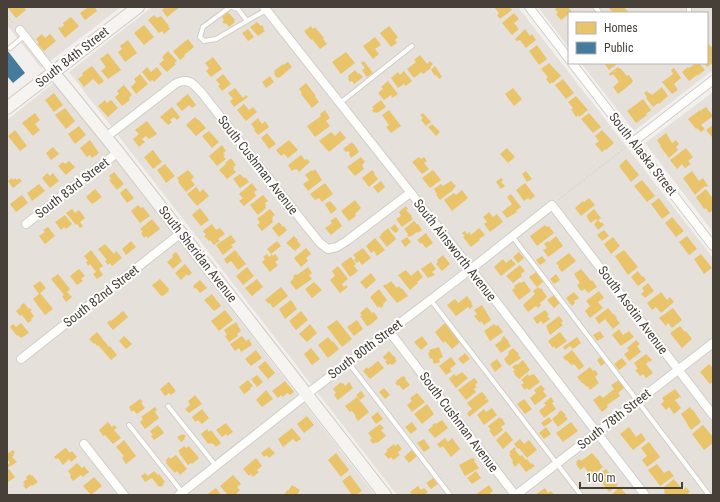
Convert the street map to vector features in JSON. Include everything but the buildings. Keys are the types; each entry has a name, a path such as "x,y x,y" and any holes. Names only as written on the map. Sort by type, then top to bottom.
{"street":[{"name":"South 84th Street","path":"7,108 138,7"},
{"path":"529,7 568,58"},
{"name":"South Ainsworth Avenue","path":"265,8 471,269 645,495"},
{"name":"South Sheridan Avenue","path":"22,33 118,152 385,495"},
{"name":"South Alaska Street","path":"573,64 713,246"},
{"name":"South 83rd Street","path":"106,137 171,87 180,81 188,81"},
{"name":"South Cushman Avenue","path":"188,81 196,86 307,227 320,243 328,249 337,247 348,240 410,193"},
{"path":"633,142 711,85"},
{"name":"South 83rd Street","path":"26,224 118,152"},
{"name":"South 80th Street","path":"181,494 348,362 471,269 552,205"},
{"name":"South Asotin Avenue","path":"552,205 713,415"},
{"name":"South 82nd Street","path":"20,359 181,233"},
{"name":"South Cushman Avenue","path":"389,331 515,495"},
{"name":"South 78th Street","path":"515,495 713,342"},
{"path":"84,444 124,495"}],"lane":[{"path":"247,21 238,9 231,7 203,28 200,37 204,41 216,39 247,21 265,8"},
{"path":"10,48 22,33"},
{"path":"340,104 412,46"},
{"path":"512,236 709,495"},
{"path":"430,299 581,495"},
{"path":"348,362 450,495"},
{"path":"168,406 216,466"},
{"path":"129,425 181,494"}],"path":[{"path":"7,15 22,33"},
{"path":"552,205 633,142"}],"shaded area":[{"path":"7,7 121,7 41,68 7,25"},
{"path":"152,7 518,7 713,258 713,495 397,495 69,72"},
{"path":"538,7 713,7 713,70 634,131 582,64 708,64 708,12 568,12 568,47"},
{"path":"55,82 375,495 7,495 7,120"},
{"path":"713,92 713,232 645,143"}]}
